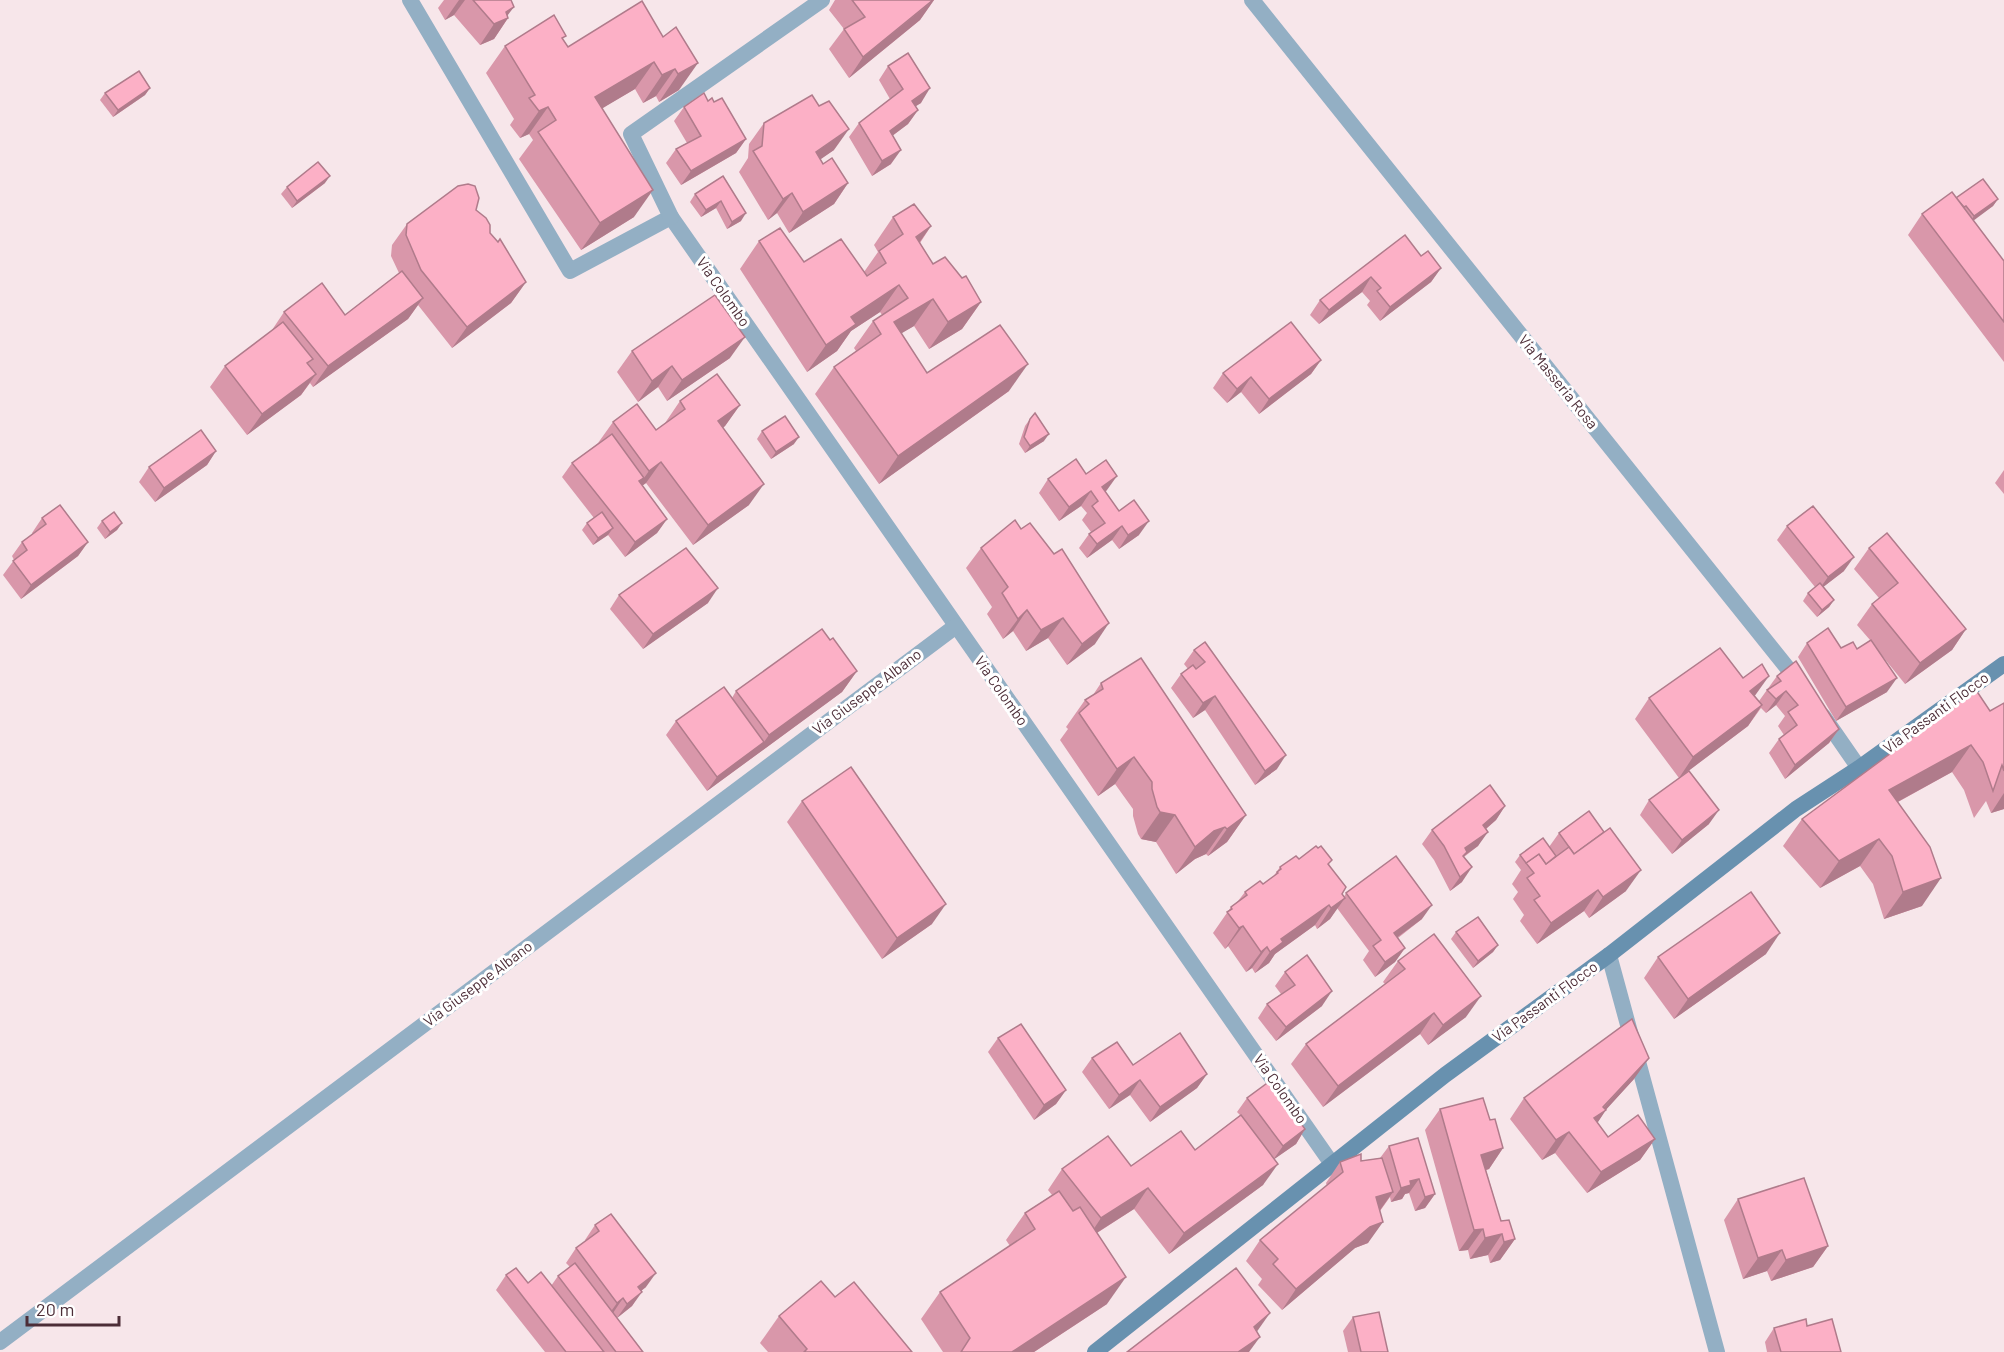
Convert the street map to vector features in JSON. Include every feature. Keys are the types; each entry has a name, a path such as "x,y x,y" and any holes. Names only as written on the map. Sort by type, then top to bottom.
{"main road":[{"name":"Via Passanti Flocco","path":"1095,1352 1445,1075 1609,955 1796,810 1859,768 2004,664"}],"street":[{"path":"410,0 570,271 671,218"},
{"name":"Via Colombo","path":"822,0 631,134 671,218 1332,1164"},
{"name":"Via Masseria Rosa","path":"1252,0 1792,672 1859,768"},
{"name":"Via Giuseppe Albano","path":"0,1342 956,626"},
{"path":"1609,955 1717,1352"}],"building":[{"path":"473,0 511,0 514,7 506,12 508,18 494,24"},
{"path":"852,0 933,0 863,57 844,29 865,17"},
{"path":"642,1 663,37 676,27 698,63 678,74 675,69 662,75 654,62 595,97 653,190 600,223 538,132 556,120 548,107 539,111 529,98 535,95 505,46 554,15 566,36 562,38 568,47"},
{"path":"908,53 930,88 912,101 918,110 890,131 901,150 882,161 859,123 903,89 888,66"},
{"path":"139,71 150,88 118,110 105,93"},
{"path":"704,93 708,101 712,98 714,102 722,98 746,139 691,171 676,149 701,136 684,107"},
{"path":"812,95 819,106 829,101 849,129 816,152 823,164 832,158 848,183 803,212 792,193 783,199 753,151 762,146 764,123"},
{"path":"318,162 330,176 297,201 287,187"},
{"path":"723,176 746,213 732,222 721,201 706,210 695,194"},
{"path":"1983,179 1998,199 1974,216 1956,198"},
{"path":"468,184 475,186 479,198 476,210 486,218 490,225 490,233 498,242 500,239 526,282 467,327 421,270 406,235 407,224 458,186"},
{"path":"1952,192 2004,261 2004,322 1922,214"},
{"path":"914,204 931,226 916,237 933,264 945,257 962,278 966,276 981,302 948,322 933,299 894,322 927,373 1000,325 1028,364 898,456 834,367 881,334 873,321 908,298 899,285 851,317 856,324 826,345 759,241 780,228 804,262 841,239 867,276 886,263 879,251 903,234 893,217"},
{"path":"1405,235 1421,256 1428,251 1441,268 1390,307 1377,291 1381,288 1371,277 1329,310 1320,300"},
{"path":"402,271 423,298 328,366 284,312 322,283 345,315"},
{"path":"715,295 745,337 682,380 672,366 652,381 632,351"},
{"path":"283,322 313,359 307,363 316,374 262,414 225,366"},
{"path":"1291,322 1321,360 1269,399 1251,377 1237,389 1223,373"},
{"path":"717,374 740,405 718,421 764,484 708,525 661,462 649,471 613,422 637,404 656,430 685,409 680,401"},
{"path":"1035,413 1049,434 1030,446 1024,437 1030,419"},
{"path":"785,416 799,437 776,452 762,431"},
{"path":"201,430 216,451 164,488 149,467"},
{"path":"612,434 644,478 639,481 667,519 635,542 572,463"},
{"path":"1076,459 1086,474 1106,460 1117,476 1102,487 1119,511 1134,500 1149,521 1128,535 1122,526 1097,544 1089,534 1105,523 1092,506 1098,501 1091,491 1069,507 1048,479"},
{"path":"60,505 88,542 31,585 13,561 27,550 22,542 46,524 42,518"},
{"path":"1813,506 1854,557 1828,577 1787,526"},
{"path":"114,512 122,523 110,532 102,521"},
{"path":"602,512 613,528 598,538 587,523"},
{"path":"1015,520 1021,529 1030,523 1054,554 1062,549 1109,623 1082,644 1063,618 1041,630 1027,610 1018,619 1002,593 1008,587 981,548"},
{"path":"1887,533 1966,629 1920,663 1872,604 1898,583 1869,548"},
{"path":"686,548 718,588 653,634 619,595"},
{"path":"1820,583 1834,600 1822,610 1808,593"},
{"path":"1828,628 1841,648 1853,642 1857,649 1871,640 1897,678 1846,707 1807,643"},
{"path":"822,629 830,640 833,638 857,671 769,735 736,691"},
{"path":"1205,642 1286,755 1265,771 1215,696 1203,703 1181,674 1193,665 1196,669 1205,662 1194,650"},
{"path":"1720,648 1743,678 1762,664 1769,676 1750,691 1762,705 1693,757 1649,698"},
{"path":"1141,658 1246,815 1227,829 1225,827 1214,831 1195,847 1175,815 1160,812 1152,789 1152,782 1134,757 1117,769 1079,713 1089,704 1085,700 1103,689 1101,683"},
{"path":"1796,661 1839,729 1795,765 1779,739 1797,725 1788,712 1798,705 1786,691 1776,699 1767,690 1781,681 1777,676"},
{"path":"724,687 764,742 717,777 676,721"},
{"path":"1976,690 1990,711 2004,703 2004,771 2002,765 1993,791 1983,762 1971,745 1889,790 1930,847 1941,878 1903,892 1892,856 1879,839 1839,861 1802,819"},
{"path":"851,767 946,904 897,938 802,801"},
{"path":"1689,771 1719,810 1682,840 1649,800"},
{"path":"1490,785 1505,806 1483,825 1488,832 1465,848 1467,852 1463,856 1472,867 1460,877 1444,846 1432,830"},
{"path":"1589,811 1604,832 1574,854 1559,833"},
{"path":"1610,828 1641,870 1603,897 1598,890 1551,923 1534,900 1540,896 1527,878 1534,873 1526,863 1539,854 1546,864 1569,847 1574,854"},
{"path":"1543,838 1556,856 1546,864 1539,854 1526,863 1520,855"},
{"path":"1316,846 1318,848 1321,846 1332,860 1328,864 1346,887 1342,894 1345,898 1331,908 1329,905 1281,939 1283,942 1270,952 1267,947 1261,952 1243,926 1239,928 1227,912 1247,895 1245,892 1260,881 1263,884 1278,873 1280,867 1296,856 1299,859"},
{"path":"1396,856 1432,905 1394,933 1405,948 1385,962 1373,946 1381,940 1346,893"},
{"path":"1751,892 1780,933 1688,999 1658,957"},
{"path":"1478,917 1498,945 1478,961 1456,932"},
{"path":"1434,934 1481,996 1443,1025 1434,1013 1338,1086 1306,1044 1405,969 1398,961"},
{"path":"1307,955 1332,991 1286,1027 1267,1004 1295,985 1285,972"},
{"path":"1632,1019 1649,1058 1603,1107 1606,1110 1594,1118 1608,1137 1638,1115 1655,1139 1601,1172 1569,1132 1556,1140 1524,1098"},
{"path":"1021,1024 1066,1090 1044,1105 998,1038"},
{"path":"1180,1033 1207,1074 1160,1107 1140,1080 1119,1095 1092,1058 1117,1042 1133,1065"},
{"path":"1270,1081 1305,1129 1283,1146 1247,1098"},
{"path":"1483,1098 1490,1120 1495,1119 1503,1148 1481,1155 1501,1221 1509,1220 1515,1239 1504,1242 1502,1234 1485,1238 1483,1229 1474,1230 1440,1109"},
{"path":"1241,1115 1278,1164 1184,1233 1148,1188 1101,1218 1062,1169 1108,1136 1131,1166 1181,1131 1195,1150"},
{"path":"1418,1138 1435,1194 1425,1197 1419,1179 1410,1181 1411,1185 1401,1188 1389,1146"},
{"path":"1361,1154 1361,1161 1382,1158 1393,1192 1376,1197 1383,1222 1370,1227 1296,1289 1273,1264 1278,1259 1260,1240 1343,1172 1340,1162"},
{"path":"1804,1178 1828,1246 1786,1260 1782,1250 1758,1258 1738,1199"},
{"path":"1059,1191 1073,1211 1080,1207 1126,1277 1012,1352 961,1352 970,1338 940,1292 1035,1229 1025,1213"},
{"path":"611,1214 656,1273 638,1287 642,1292 627,1304 623,1298 617,1303 576,1248 599,1231 595,1225"},
{"path":"575,1263 643,1352 616,1352 558,1276"},
{"path":"516,1268 528,1283 541,1272 604,1352 566,1352 506,1275"},
{"path":"1236,1268 1270,1313 1254,1327 1260,1337 1238,1352 1127,1352"},
{"path":"821,1281 835,1297 854,1282 912,1352 804,1352 807,1349 779,1316"},
{"path":"1379,1312 1388,1352 1361,1352 1353,1317"},
{"path":"1806,1319 1807,1326 1832,1319 1841,1352 1781,1352 1774,1328"}]}
